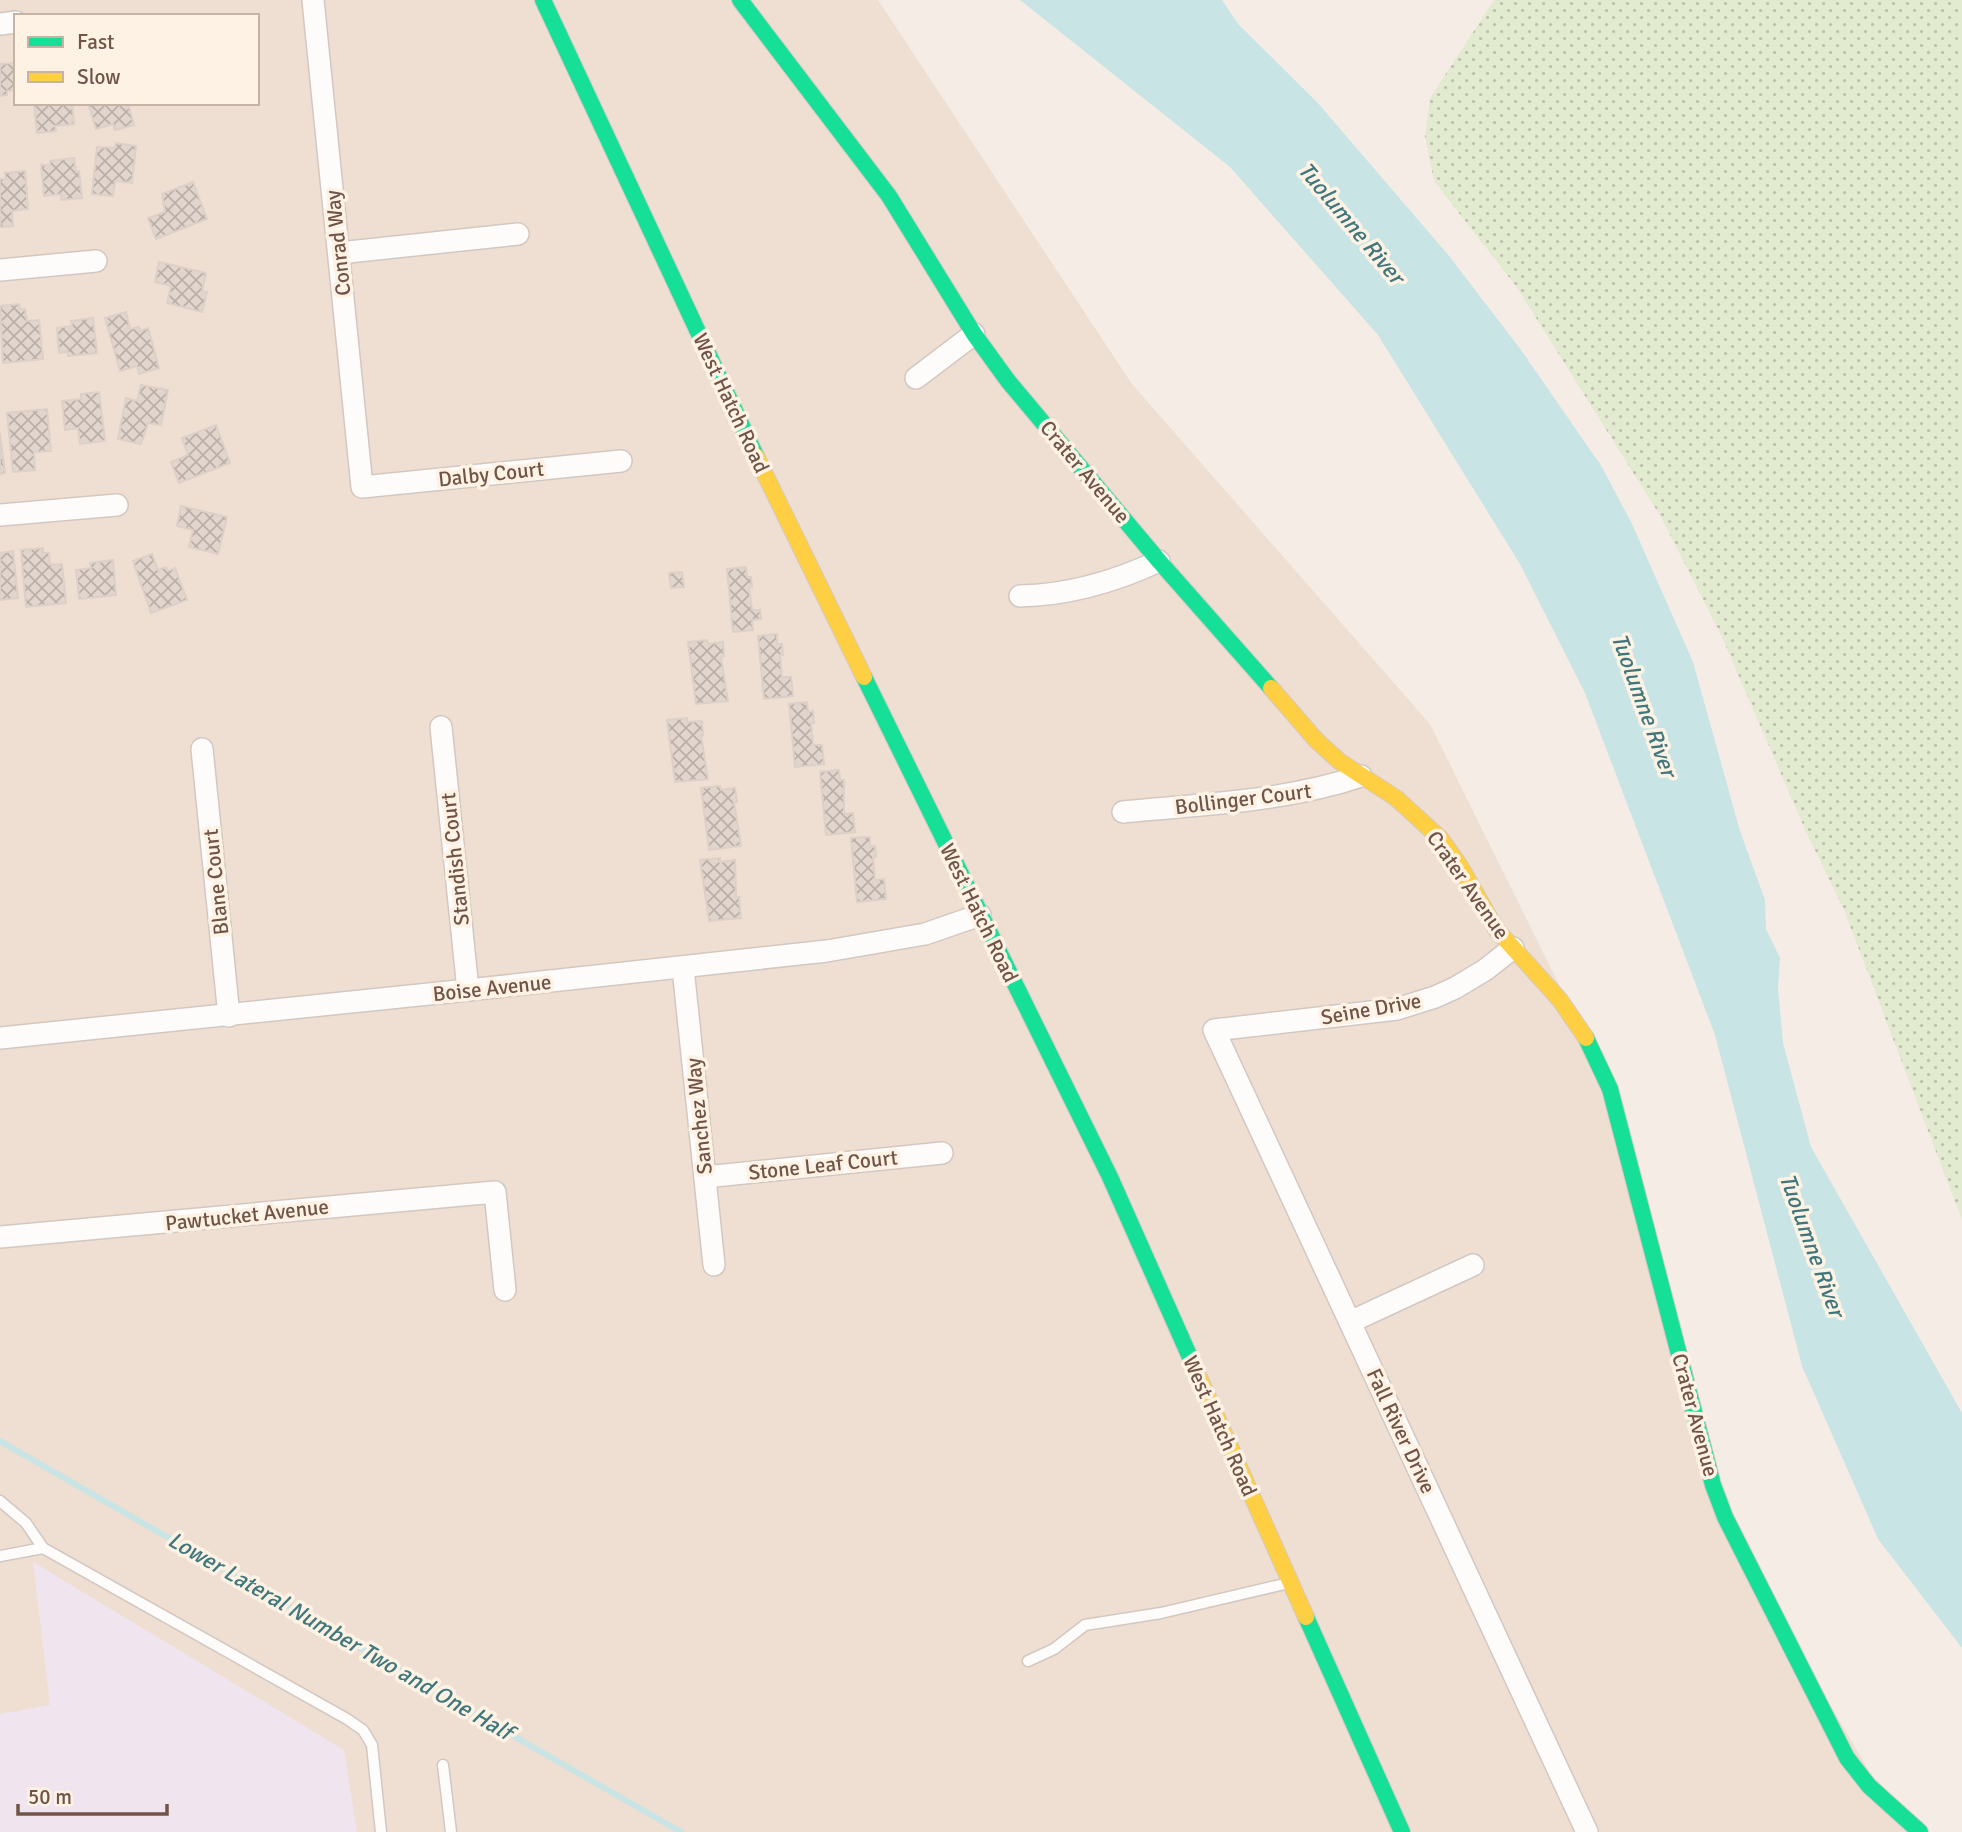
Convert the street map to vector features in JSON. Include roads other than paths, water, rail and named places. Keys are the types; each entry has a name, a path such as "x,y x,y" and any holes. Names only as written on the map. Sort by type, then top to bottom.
{"street":[{"name":"Conrad Way","path":"313,0 362,487"},
{"name":"West Hatch Road","path":"543,0 753,450 1110,1177 1402,1832"},
{"name":"Crater Avenue","path":"740,0 889,196 974,334 1008,381 1159,561 1316,740 1339,761 1419,816 1441,839 1461,866 1496,929 1560,1000 1577,1023 1610,1088 1713,1485 1725,1517 1847,1758 1869,1786 1920,1832"},
{"path":"339,253 518,234"},
{"path":"0,270 96,261"},
{"path":"916,378 974,334"},
{"name":"Dalby Court","path":"362,487 621,461"},
{"path":"0,516 117,505"},
{"path":"1020,596 1048,596 1092,587 1124,577 1159,561"},
{"name":"Standish Court","path":"441,727 468,990"},
{"name":"Blane Court","path":"202,749 229,1016"},
{"name":"Bollinger Court","path":"1123,812 1283,797 1321,789 1361,776"},
{"name":"Boise Avenue","path":"0,1038 683,968 878,943 925,934 980,915"},
{"name":"Seine Drive","path":"1214,1030 1397,1009 1455,988 1485,970 1513,948"},
{"name":"Sanchez Way","path":"683,968 714,1265"},
{"name":"Fall River Drive","path":"1214,1030 1587,1832"},
{"name":"Stone Leaf Court","path":"705,1177 942,1153"},
{"name":"Pawtucket Avenue","path":"0,1237 495,1192 505,1290"},
{"path":"1350,1322 1473,1265"}],"lane":[{"path":"0,1501 26,1523 43,1548 363,1730 372,1745 381,1832"},
{"path":"0,1556 43,1548"},
{"path":"1028,1661 1054,1649 1084,1626 1161,1613 1289,1583"},
{"path":"443,1765 451,1832"}],"water":[{"name":"Tuolumne River","path":"1020,0 1222,0 1238,24 1317,102 1450,257 1521,350 1602,467 1632,524 1693,662 1740,831 1765,900 1766,929 1780,958 1778,987 1783,1043 1811,1147 1962,1413 1962,1648 1878,1539 1802,1366 1715,1035 1585,693 1520,564 1378,335 1230,167"}],"waterway":[{"name":"Lower Lateral Number Two and One Half","path":"0,1441 681,1832"}]}
